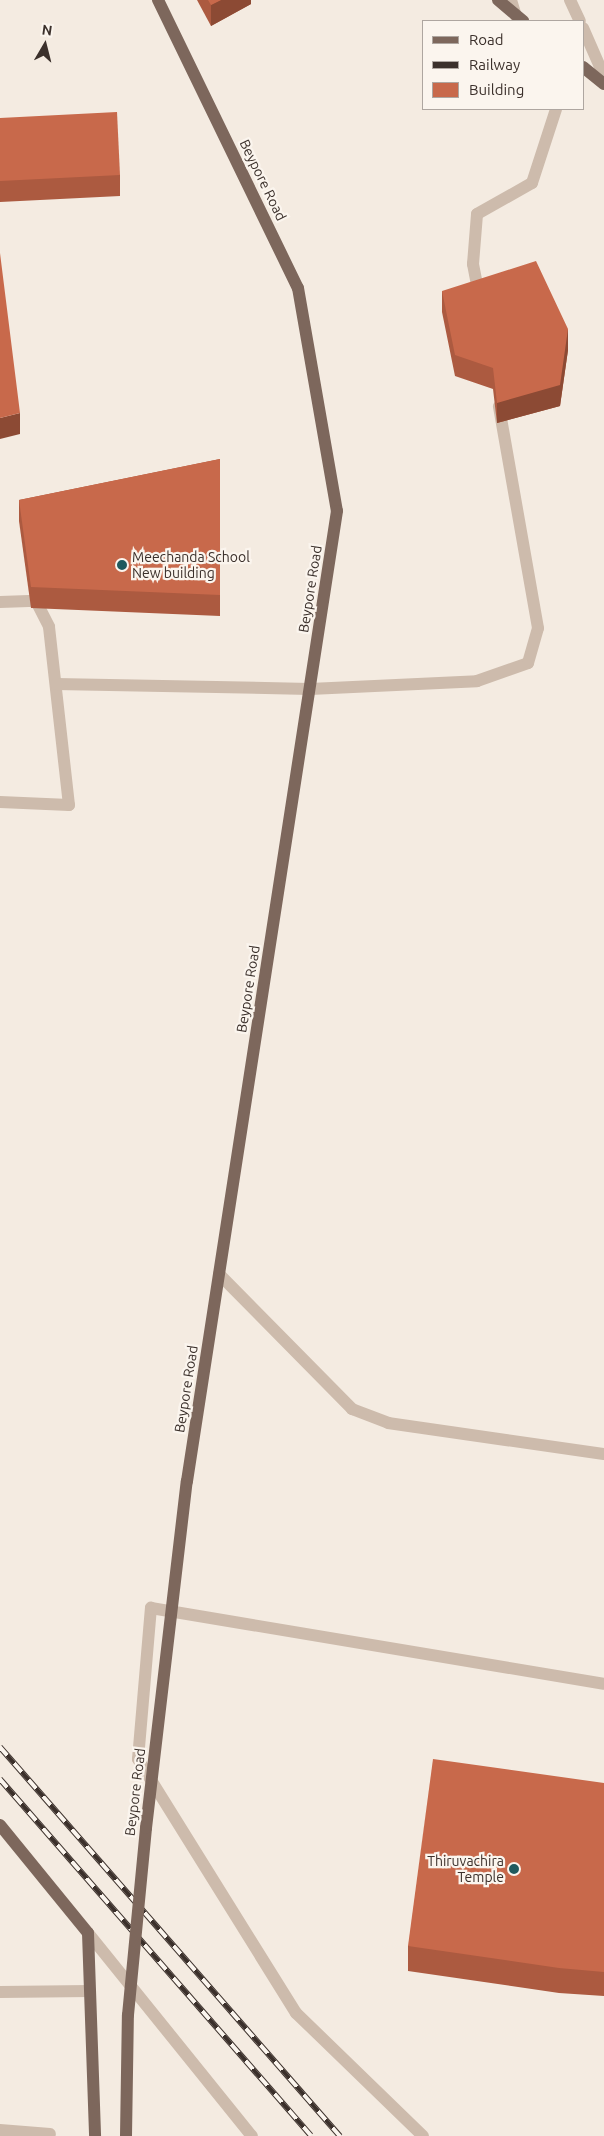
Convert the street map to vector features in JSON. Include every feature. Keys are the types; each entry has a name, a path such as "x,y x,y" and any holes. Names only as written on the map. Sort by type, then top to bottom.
{"main road":[{"name":"Beypore Road","path":"126,2136 128,2015 146,1828 187,1481 337,511 298,288 158,0"},
{"path":"498,0 519,18"},
{"path":"584,68 604,84"},
{"path":"0,1825 88,1933 95,2136"}],"street":[{"path":"512,0 519,18"},
{"path":"570,0 580,20"},
{"path":"584,30 604,76"},
{"path":"480,304 474,264 477,214 532,183 556,110"},
{"path":"56,684 310,690 477,681 528,664 538,628 496,392"},
{"path":"0,602 36,601 49,627 69,804 0,802"},
{"path":"219,1274 352,1409 388,1423 604,1454"},
{"path":"423,2136 296,2013 138,1759 151,1608 604,1684"},
{"path":"88,1933 252,2136"},
{"path":"0,1992 90,1991"},
{"path":"0,2130 50,2134"}],"building":[{"path":"208,0 221,0 211,5"},
{"path":"117,112 120,175 0,181 0,118"},
{"path":"0,253 20,413 0,418"},
{"path":"536,261 568,329 560,385 497,403 493,368 455,355 442,291"},
{"name":"Meechanda School New building","path":"220,459 220,595 31,587 19,500"},
{"name":"Thiruvachira Temple","path":"433,1759 604,1783 604,1972 559,1968 408,1946"}],"railway":[{"path":"0,1747 340,2136"},
{"path":"0,1779 311,2136"}],"place":[{"name":"Meechanda School New building","path":"122,565"},
{"name":"Thiruvachira Temple","path":"514,1869"}]}
